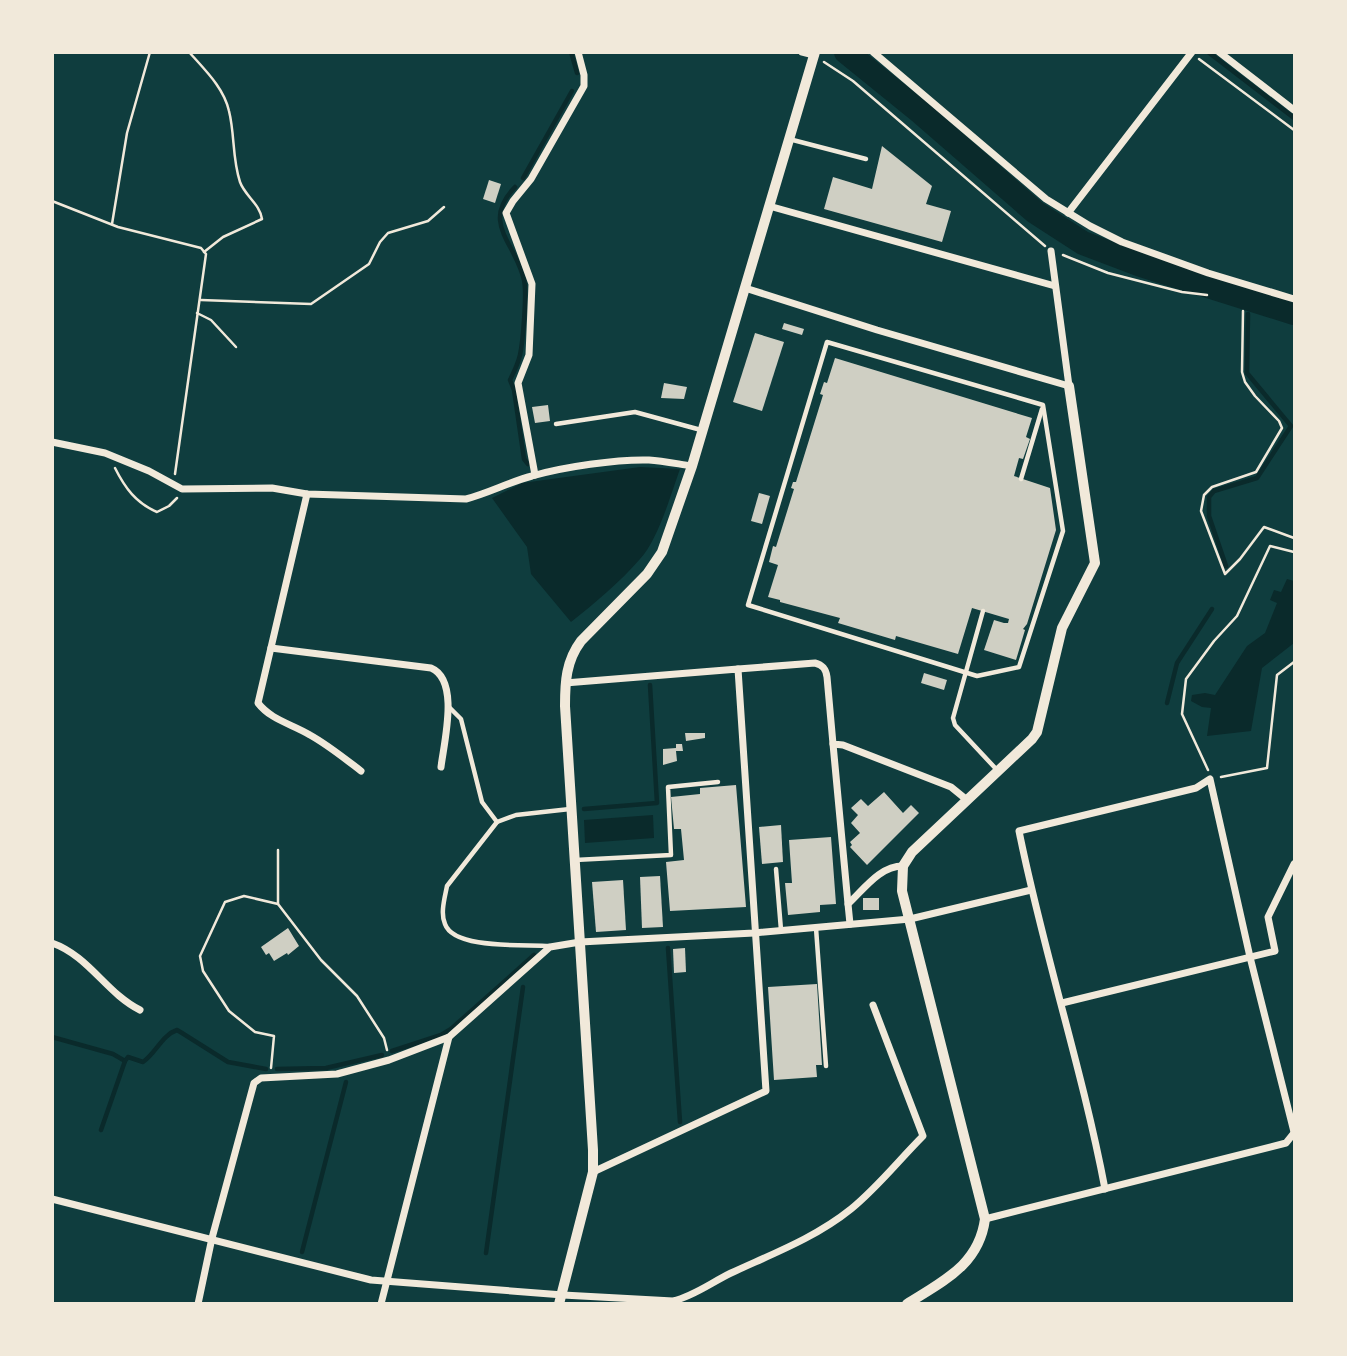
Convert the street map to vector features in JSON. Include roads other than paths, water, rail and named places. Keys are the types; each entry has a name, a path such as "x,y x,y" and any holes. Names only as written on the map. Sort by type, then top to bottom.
{"street":[{"path":"535,475 518,383 529,355 532,284 506,213 531,180 584,86 578,52"},
{"path":"561,1299 593,1172 565,683 574,651 647,574 662,551 692,466 814,54 802,52"},
{"path":"873,52 1046,199 1090,226 1122,242 1208,273 1294,299"},
{"path":"1219,52 1294,110"},
{"path":"1068,213 1192,53"},
{"path":"769,206 1055,286"},
{"path":"907,1304 962,1267 974,1252 983,1233 985,1219 902,891 903,866 912,852 1037,732 1062,628 1094,563 1051,251"},
{"path":"745,288 1069,386"},
{"path":"52,442 110,455 183,489 272,488 307,494 466,499 488,494 509,483 535,475 617,462 648,460 692,466"},
{"path":"307,494 258,703 266,714 307,733 337,751 361,771"},
{"path":"271,648 439,671 446,680 448,706 441,768"},
{"path":"565,683 815,663 821,665 827,677 850,924"},
{"path":"593,1172 766,1091 738,669"},
{"path":"832,744 843,745 951,787 967,800"},
{"path":"985,1219 1105,1189 1286,1143 1294,1132 1210,779 1196,788 1019,831 1031,890 1062,1003 1105,1189"},
{"path":"1062,1003 1275,951 1268,917 1294,864"},
{"path":"848,904 883,870 903,866"},
{"path":"198,1304 212,1238 254,1083 261,1079 337,1074 389,1060 449,1037 550,947 580,942 754,933 910,919 1031,890"},
{"path":"52,943 71,950 113,992 140,1010"},
{"path":"52,1199 372,1280 561,1299 674,1302 828,1225 863,1199 923,1136 873,1005"},
{"path":"381,1304 449,1037"}],"lane":[{"path":"789,138 866,159"},
{"path":"827,342 1043,405 1063,531 1019,667 977,676 748,605 827,342"},
{"path":"1021,479 1043,405"},
{"path":"556,424 635,412 702,431"},
{"path":"984,611 953,718 955,725 998,771"},
{"path":"448,706 461,719 482,802 497,822"},
{"path":"574,860 671,855 668,787 718,782"},
{"path":"550,947 473,941 452,934 445,925 443,914 447,886 497,822 516,814 571,809"},
{"path":"776,869 781,930"},
{"path":"816,927 826,1066"}],"water":[{"path":"640,467 680,469 658,529 647,551 632,568 571,622 531,574 527,547 492,498 522,483"},
{"path":"1287,579 1294,581 1294,643 1262,668 1251,731 1207,736 1211,708 1191,701 1192,695 1215,695 1247,646 1265,633 1277,603 1270,600 1274,590 1281,592"},
{"path":"653,815 654,838 585,843 584,820"}],"waterway":[{"path":"571,52 577,73"},
{"path":"846,52 1035,212 1083,243 1141,265 1294,313"},
{"path":"1208,52 1294,118"},
{"path":"523,178 572,91"},
{"path":"515,187 505,200 500,222 520,267 525,286 521,348 510,380 514,390 524,459 528,464"},
{"path":"1226,566 1209,516 1209,497 1214,491 1257,478 1291,426 1247,373 1248,314"},
{"path":"1167,703 1177,663 1212,609"},
{"path":"584,809 657,803 650,685"},
{"path":"668,948 680,1122"},
{"path":"392,1051 441,1035 451,1029 534,955"},
{"path":"486,1253 523,987"},
{"path":"101,1130 128,1057 143,1062 167,1036 177,1030 228,1062 266,1069"},
{"path":"52,1037 113,1054 125,1061"},
{"path":"277,1069 326,1068 382,1055"},
{"path":"302,1252 346,1082"}]}
